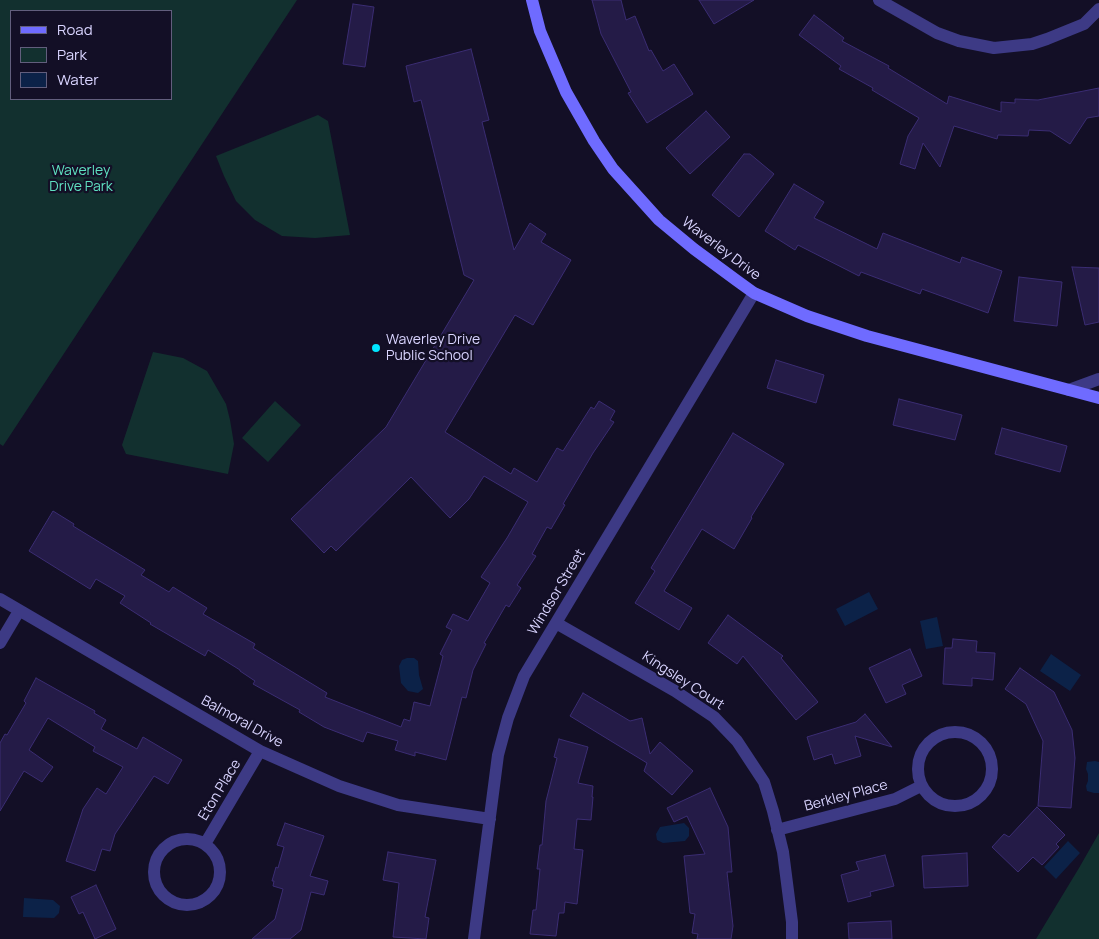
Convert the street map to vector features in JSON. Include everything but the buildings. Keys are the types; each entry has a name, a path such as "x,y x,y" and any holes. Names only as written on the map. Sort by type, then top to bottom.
{"street":[{"name":"Waverley Drive","path":"532,0 540,31 566,92 594,141 613,168 659,220 694,249 754,293 807,316 867,336 1099,398"},
{"path":"879,0 937,33 959,41 994,48 1032,44 1048,39 1084,24 1099,9"},
{"name":"Windsor Street","path":"474,939 498,755 508,718 524,676 754,293"},
{"path":"1069,390 1099,379"},
{"name":"Balmoral Drive","path":"0,599 260,752 339,786 398,805 490,819"},
{"path":"0,643 19,611"},
{"name":"Kingsley Court","path":"556,623 675,691 714,718 737,741 764,782 783,852 792,922 792,939"},
{"path":"965,733 976,738 985,747 990,758 992,770 990,783 983,794 974,802 963,806 950,807 928,796 921,786 918,774 918,761 924,748 930,741 941,734 965,733"},
{"name":"Eton Place","path":"205,844 260,752"},
{"name":"Berkley Place","path":"777,830 895,799 921,786"},
{"name":"Eton Place","path":"195,839 205,844 214,852 219,862 221,874 218,885 204,901 189,906 174,904 158,890 154,880 156,859 163,849 172,842 195,839"}],"green space":[{"name":"Waverley Drive Park","path":"0,0 297,0 3,446 0,444"},
{"path":"318,115 328,121 350,235 315,238 282,236 255,220 236,201 216,156"},
{"path":"153,352 183,358 207,371 226,404 230,420 234,444 228,474 126,454 122,445"},
{"path":"275,401 301,425 268,462 242,438"},
{"path":"1099,833 1099,939 1036,939 1079,868"}],"water":[{"path":"869,592 878,609 845,626 836,609"},
{"path":"937,617 943,646 926,649 920,621"},
{"path":"1051,654 1081,675 1070,691 1040,671"},
{"path":"414,658 418,661 423,689 418,693 408,691 401,683 399,666 402,660"},
{"path":"1087,762 1099,762 1099,793 1087,791 1086,786 1088,781"},
{"path":"684,823 689,828 689,836 685,841 663,843 657,840 656,834 660,827"},
{"path":"1068,841 1080,853 1056,879 1044,867"},
{"path":"24,898 53,900 60,906 59,913 54,918 23,917"}],"place":[{"name":"Waverley Drive Public School","path":"376,348"}]}
